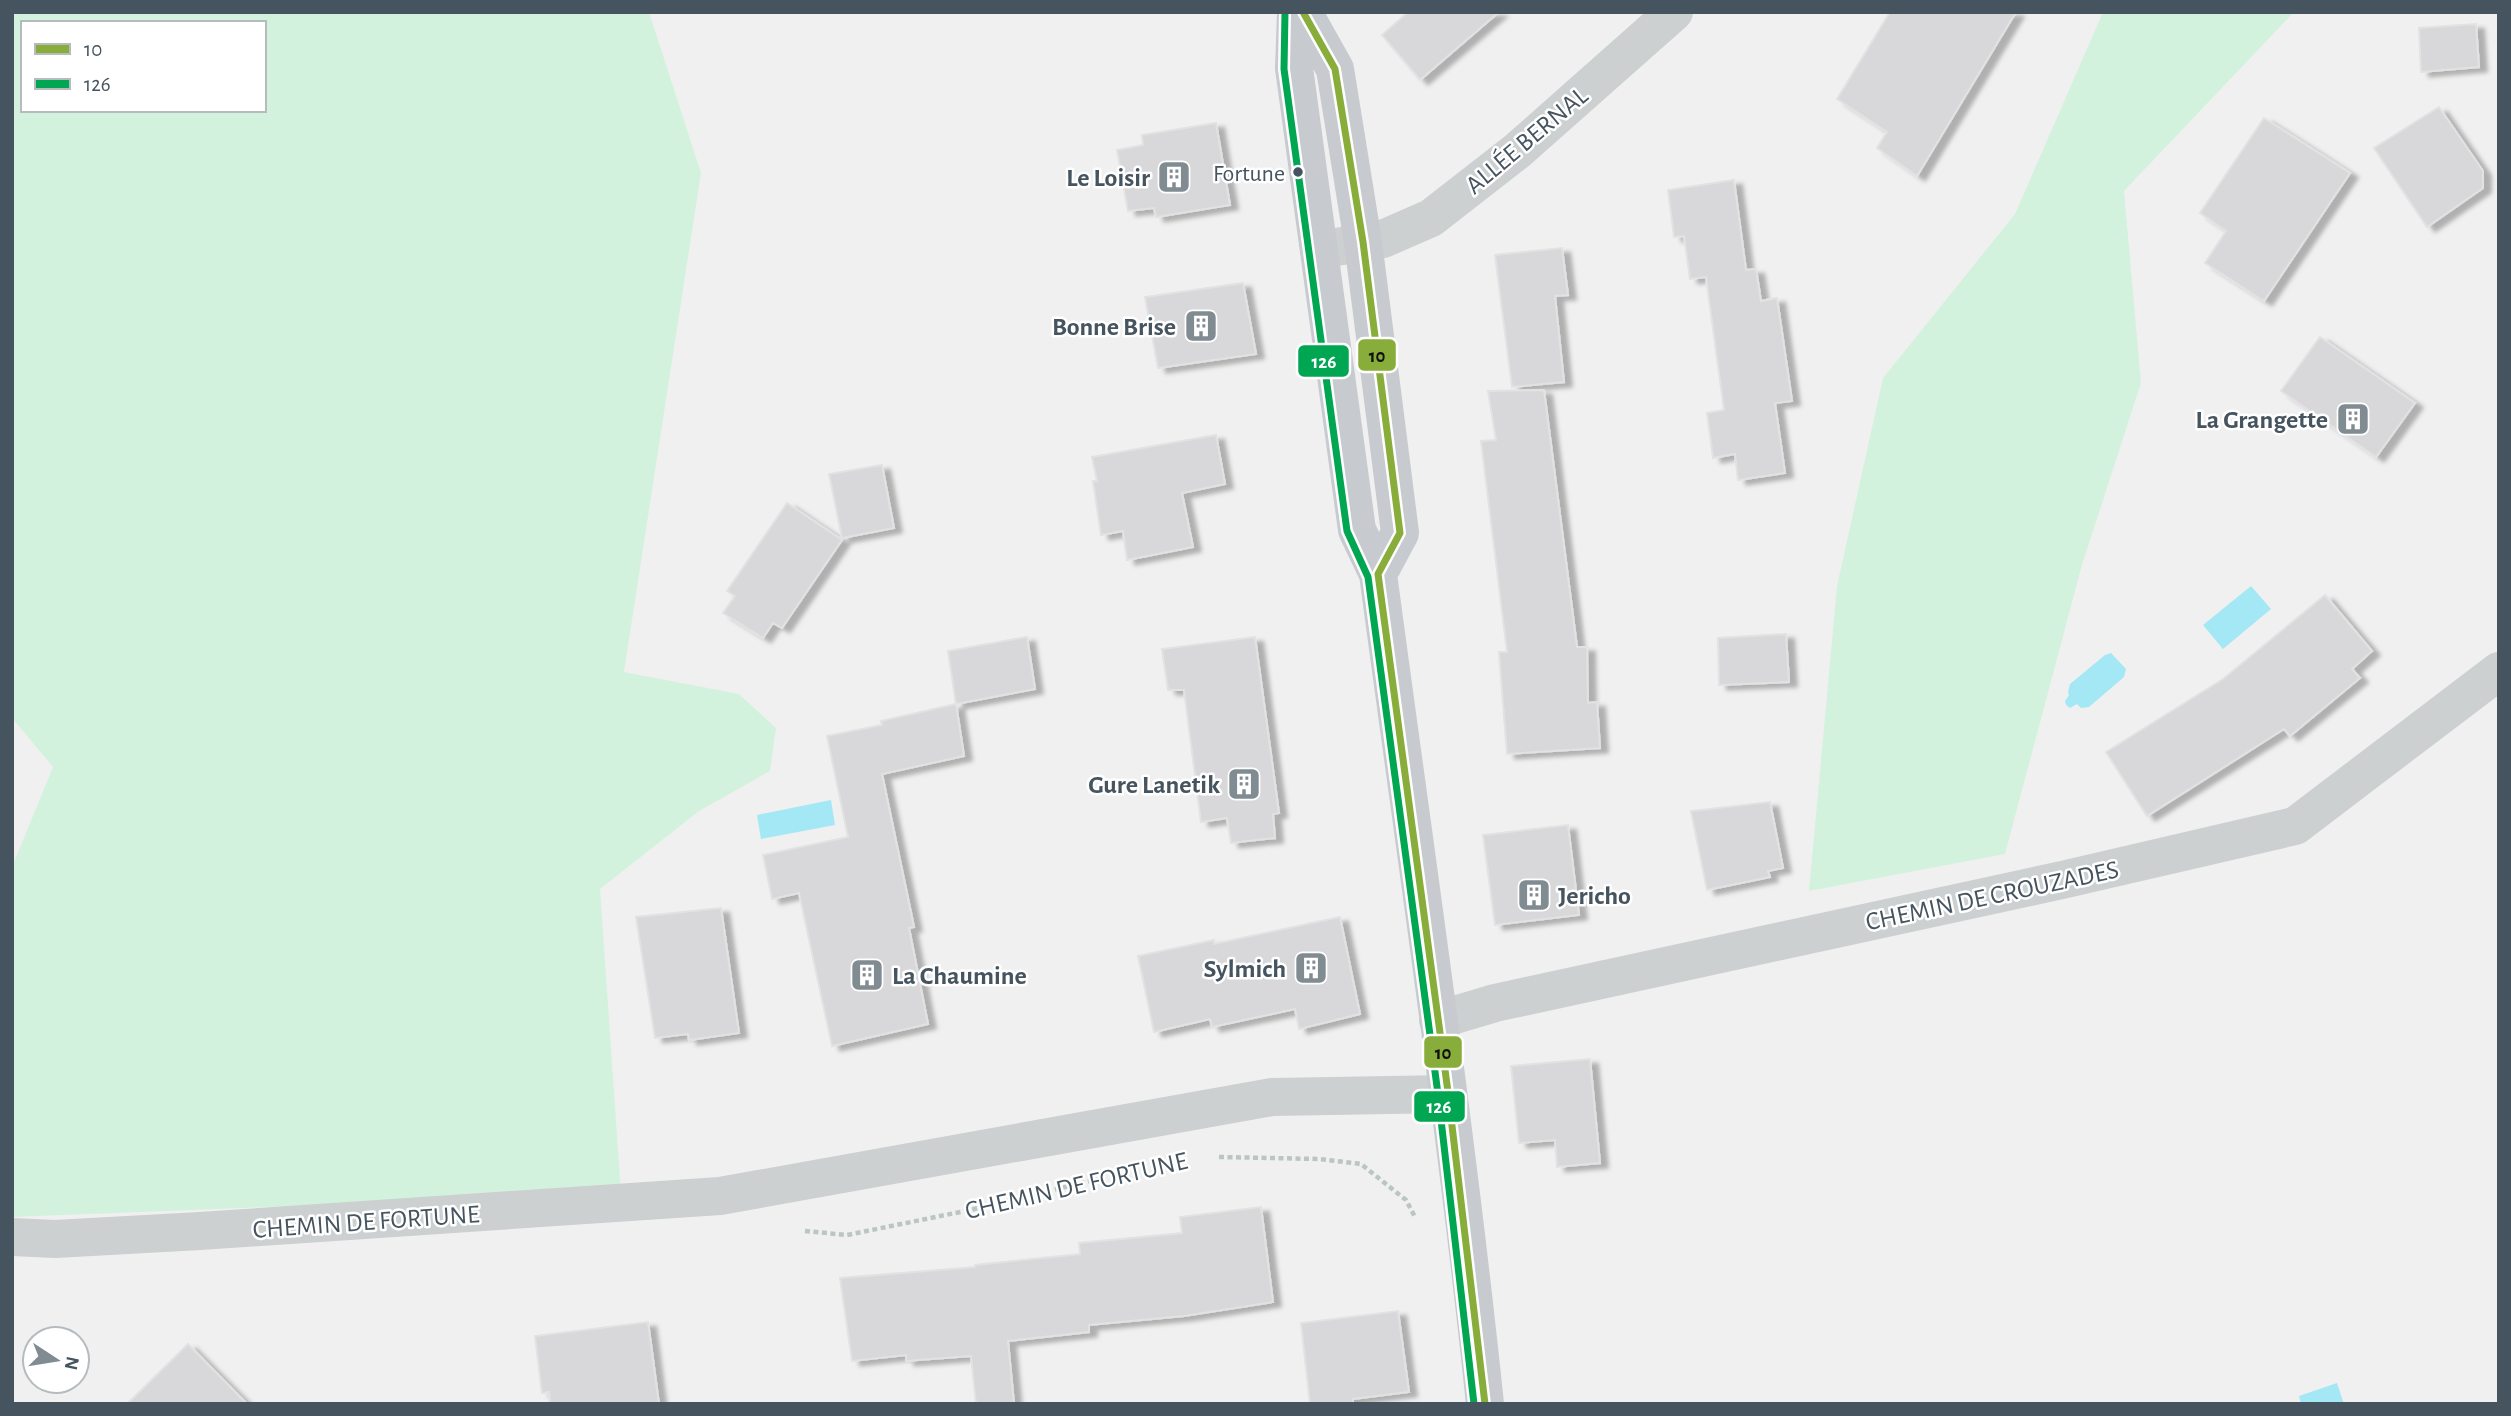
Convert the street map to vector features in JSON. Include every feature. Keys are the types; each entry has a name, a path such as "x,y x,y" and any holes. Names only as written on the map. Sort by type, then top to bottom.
{"main road":[{"path":"1296,12 1294,68 1357,530 1378,574 1448,1094 1485,1404"},
{"path":"1303,12 1335,69 1363,242 1400,533 1378,574"}],"street":[{"name":"ALLÉE BERNAL","path":"1319,250 1383,239 1431,218 1517,151 1674,12"},
{"name":"CHEMIN DE CROUZADES","path":"1438,1020 1495,1003 2035,886 2295,826 2499,671"},
{"name":"CHEMIN DE FORTUNE","path":"12,1237 55,1240 720,1196 1272,1097 1448,1094"}],"path":[{"name":"CHEMIN DE FORTUNE","path":"1217,1156 1319,1159 1361,1164 1405,1200 1419,1223"},
{"name":"CHEMIN DE FORTUNE","path":"801,1231 847,1236 970,1210 1100,1178"}],"green space":[{"path":"12,12 649,12 701,173 624,672 739,694 776,728 770,771 699,811 600,889 621,1193 12,1217 12,867 53,767 12,718"},
{"path":"2103,12 2294,12 2124,191 2141,383 2082,565 2005,854 1809,891 1837,586 1883,378 2015,214"}],"water":[{"path":"2251,586 2271,609 2223,649 2203,625"},
{"path":"2111,653 2126,669 2124,677 2089,707 2081,708 2077,704 2070,708 2066,705 2070,684"},
{"path":"831,800 835,825 761,839 757,815"},
{"path":"2337,1383 2344,1404 2301,1404 2299,1396"}],"building":[{"path":"1408,12 1499,12 1420,80 1382,35"},
{"path":"1890,12 2016,12 1917,176 1877,148 1887,132 1837,99"},
{"path":"2476,24 2479,67 2421,72 2419,28"},
{"path":"2439,107 2483,171 2483,188 2427,227 2374,148"},
{"path":"2264,118 2350,173 2264,301 2205,263 2226,231 2200,213"},
{"name":"Le Loisir","path":"1216,123 1230,205 1156,217 1154,208 1128,211 1117,150 1143,145 1142,135"},
{"path":"1734,180 1746,270 1756,269 1761,301 1777,298 1792,401 1775,403 1785,473 1738,480 1735,454 1713,458 1707,413 1724,410 1706,277 1690,279 1684,236 1674,237 1668,190"},
{"path":"1562,248 1568,295 1555,296 1564,382 1512,387 1495,255"},
{"name":"Bonne Brise","path":"1243,283 1256,354 1158,368 1145,297"},
{"name":"La Grangette","path":"2320,337 2415,403 2376,457 2281,391"},
{"path":"1544,390 1577,647 1587,647 1588,703 1597,702 1600,748 1507,754 1499,652 1507,652 1481,441 1496,440 1488,391"},
{"path":"1216,435 1225,484 1182,493 1193,547 1127,560 1123,531 1101,535 1093,481 1097,481 1092,457"},
{"path":"882,465 894,528 842,538 829,474"},
{"path":"787,503 842,540 782,628 773,623 763,638 723,613 735,596 727,591"},
{"path":"2325,595 2372,651 2352,669 2360,678 2290,736 2284,729 2147,816 2106,752 2223,679"},
{"path":"1786,634 1789,682 1719,685 1718,638"},
{"path":"1027,637 1035,689 956,704 948,651"},
{"path":"1255,637 1279,813 1273,814 1275,838 1231,843 1227,818 1201,822 1184,690 1168,690 1162,649"},
{"path":"956,704 964,756 882,774 914,927 909,928 928,1024 832,1046 799,893 772,899 763,855 848,837 827,736 882,725 881,721"},
{"path":"1770,802 1783,868 1768,871 1770,877 1707,890 1691,811"},
{"name":"Jericho","path":"1568,825 1579,915 1495,925 1483,835"},
{"path":"721,908 739,1033 689,1040 688,1034 655,1038 636,917"},
{"path":"1340,917 1360,1014 1299,1029 1295,1009 1212,1027 1210,1019 1154,1032 1138,956 1214,940 1214,944"},
{"path":"1590,1059 1600,1163 1557,1167 1555,1140 1519,1143 1511,1066"},
{"path":"1261,1207 1273,1302 1184,1316 1089,1325 1089,1332 1008,1341 1014,1404 976,1404 971,1356 906,1361 906,1355 852,1361 840,1278 975,1267 1080,1254 1079,1243 1182,1233 1180,1217"},
{"path":"1398,1311 1409,1392 1353,1399 1353,1404 1310,1404 1301,1323"},
{"path":"648,1322 659,1404 550,1404 549,1392 542,1393 535,1336"},
{"path":"188,1344 247,1404 127,1404"}],"transit line":[{"name":"126","path":"1285,12 1284,69 1347,531 1368,577 1438,1094 1474,1404"},
{"name":"10","path":"1303,12 1335,69 1363,242 1400,533 1378,574 1448,1092 1485,1404"}],"place":[{"name":"Fortune","path":"1298,172"},
{"name":"Le Loisir","path":"1174,177"},
{"name":"Bonne Brise","path":"1201,326"},
{"name":"La Grangette","path":"2353,419"},
{"name":"Gure Lanetik","path":"1244,784"},
{"name":"Jericho","path":"1534,895"},
{"name":"Sylmich","path":"1311,968"},
{"name":"La Chaumine","path":"867,975"}]}
